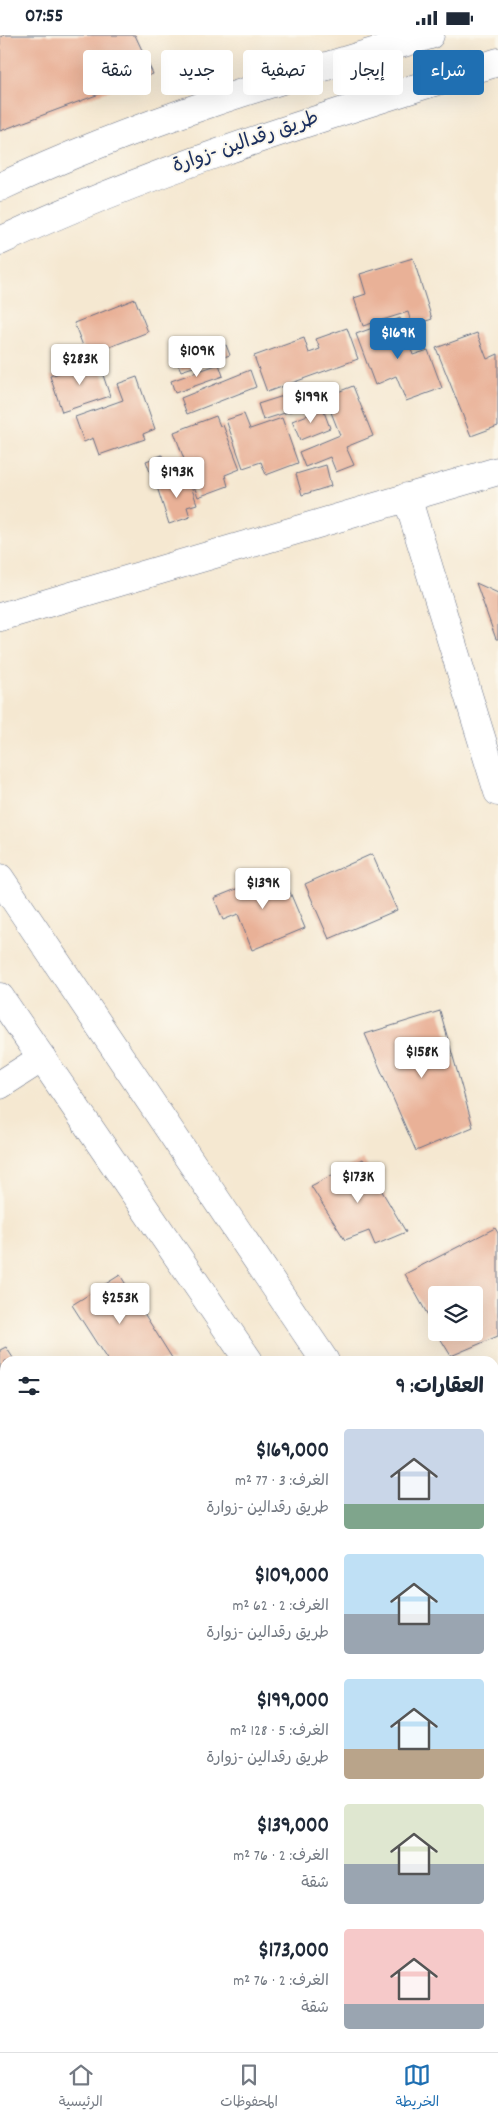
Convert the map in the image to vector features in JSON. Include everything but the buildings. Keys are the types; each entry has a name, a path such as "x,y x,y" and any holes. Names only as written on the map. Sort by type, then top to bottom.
{"street":[{"path":"0,187 42,167 175,116 430,35"},
{"name":"طريق رقدالين -زوارة","path":"0,241 168,170 307,122 498,62"},
{"path":"0,617 498,471"},
{"path":"408,497 498,792"},
{"path":"0,878 322,1356"},
{"path":"0,997 246,1356"},
{"path":"0,1085 42,1058"}]}
